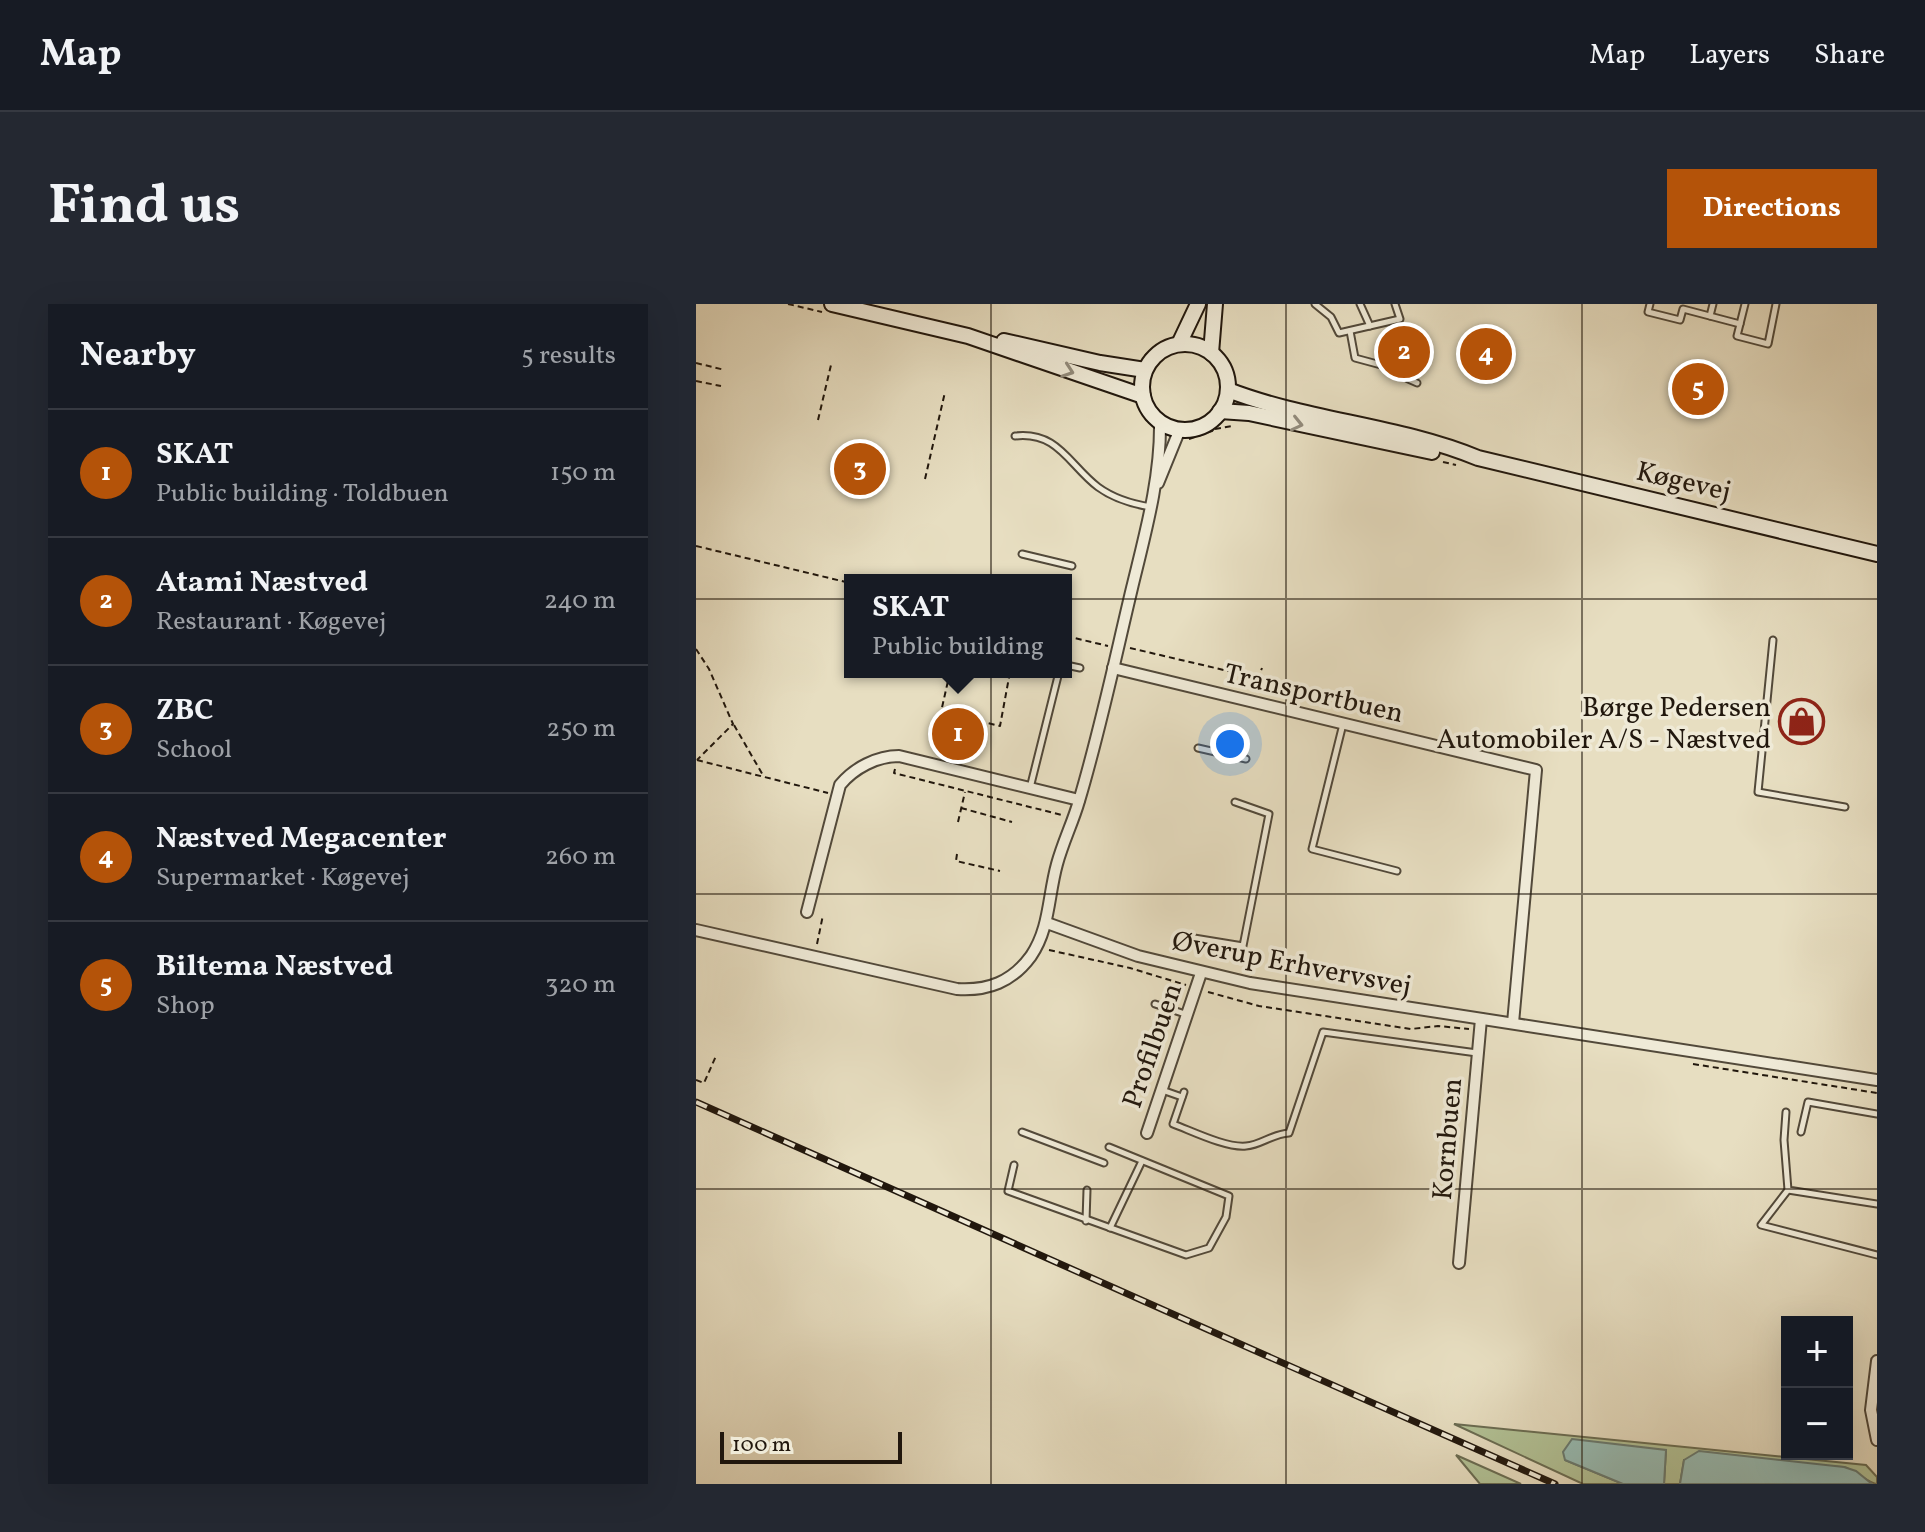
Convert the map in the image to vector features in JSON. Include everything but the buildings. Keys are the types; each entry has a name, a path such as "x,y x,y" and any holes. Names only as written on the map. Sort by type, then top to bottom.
{"street":[{"path":"1141,370 1159,353 1181,341 1198,304"},
{"path":"968,336 1138,394 1160,426 1178,433 1198,427 1225,411 1232,391 1222,365 1211,349 1215,304"},
{"path":"831,309 1013,342 1141,370"},
{"path":"1181,341 1211,349"},
{"path":"1138,394 1142,383 1141,370"},
{"name":"Køgevej","path":"1232,391 1447,446 1478,458"},
{"name":"Køgevej","path":"1225,411 1478,458 1877,554"},
{"path":"696,930 957,989 987,988 1011,977 1021,968 1037,947 1047,923 1057,865 1079,800 1113,668 1155,492 1160,426"},
{"path":"1155,492 1178,433"},
{"name":"Transportbuen","path":"1113,668 1536,770 1513,1023"},
{"path":"807,912 836,795 845,779 875,759 899,756 1079,800"},
{"name":"Øverup Erhvervsvej","path":"1047,923 1138,956 1250,983 1481,1025 1513,1023 1877,1080"},
{"name":"Profilbuen","path":"1147,1133 1201,973"},
{"name":"Kornbuen","path":"1459,1263 1481,1025"},
{"path":"1877,1361 1871,1410 1877,1440"}],"lane":[{"path":"1317,304 1331,317 1339,333 1400,319 1395,304"},
{"path":"1360,304 1370,326"},
{"path":"1650,304 1648,312 1680,320 1683,307 1740,324"},
{"path":"1710,316 1713,304"},
{"path":"1745,304 1737,336 1768,344 1776,304"},
{"path":"1350,331 1355,358 1407,372 1408,379 1417,383"},
{"path":"1015,436 1028,435 1053,445 1098,487 1122,500 1152,507"},
{"path":"1022,554 1072,566"},
{"path":"1773,640 1758,792 1845,807"},
{"path":"1072,666 1080,668"},
{"path":"1030,789 1058,678"},
{"path":"1343,724 1312,849 1397,871"},
{"path":"1198,748 1246,759"},
{"path":"1188,937 1243,946 1269,814 1235,802"},
{"path":"1155,1004 1186,1015"},
{"path":"1161,1090 1183,1094 1173,1124 1215,1140 1247,1146 1275,1134 1289,1133 1323,1032 1478,1053"},
{"path":"1801,1132 1808,1102 1877,1114"},
{"path":"1786,1112 1784,1140 1788,1190 1761,1225 1877,1255"},
{"path":"1022,1132 1104,1163"},
{"path":"1014,1165 1008,1191 1186,1255 1209,1248 1226,1217 1229,1196 1109,1147"},
{"path":"1110,1228 1142,1161"},
{"path":"1086,1221 1087,1190"},
{"path":"1788,1190 1877,1204"}],"path":[{"path":"788,304 831,309"},
{"path":"1141,370 1146,353 1169,340 1181,341"},
{"path":"1211,349 1226,360 1232,391"},
{"path":"696,363 725,370"},
{"path":"818,420 831,365"},
{"path":"696,381 721,386"},
{"path":"925,479 945,392"},
{"path":"1138,394 1135,401 1145,419 1160,426"},
{"path":"1178,433 1187,439 1212,431 1225,411"},
{"path":"696,546 844,582"},
{"path":"1072,637 1258,678 1262,668"},
{"path":"696,649 709,669 733,724 764,777"},
{"path":"949,678 941,712 1000,726 1009,678"},
{"path":"696,760 733,724"},
{"path":"899,756 894,773 1073,817"},
{"path":"696,760 836,795"},
{"path":"958,822 965,791"},
{"path":"961,808 1012,822"},
{"path":"957,854 956,861 1000,871"},
{"path":"814,957 823,915"},
{"path":"1037,947 1130,968 1259,1006 1411,1029 1481,1025"},
{"path":"696,1080 704,1083 716,1056"},
{"path":"1694,1064 1877,1093"}],"green space":[{"path":"1454,1424 1781,1457 1781,1460 1866,1465 1877,1477 1877,1484 1844,1467 1684,1460 1680,1484 1664,1484 1666,1450 1565,1460 1623,1484 1583,1484"},
{"path":"1456,1455 1521,1484 1480,1484"}],"water":[{"path":"1572,1439 1666,1450 1664,1484 1623,1484 1565,1460 1563,1452"},
{"path":"1699,1451 1844,1467 1856,1471 1872,1484 1680,1484 1684,1460"}],"railway":[{"path":"696,1102 1555,1484"}],"place":[{"name":"Atami Næstved","path":"1404,352"},
{"name":"Næstved Megacenter","path":"1486,354"},
{"name":"Biltema Næstved","path":"1698,389"},
{"name":"ZBC","path":"860,469"},
{"name":"Børge Pedersen Automobiler A/S - Næstved","path":"1802,722"},
{"name":"SKAT","path":"958,734"}]}
